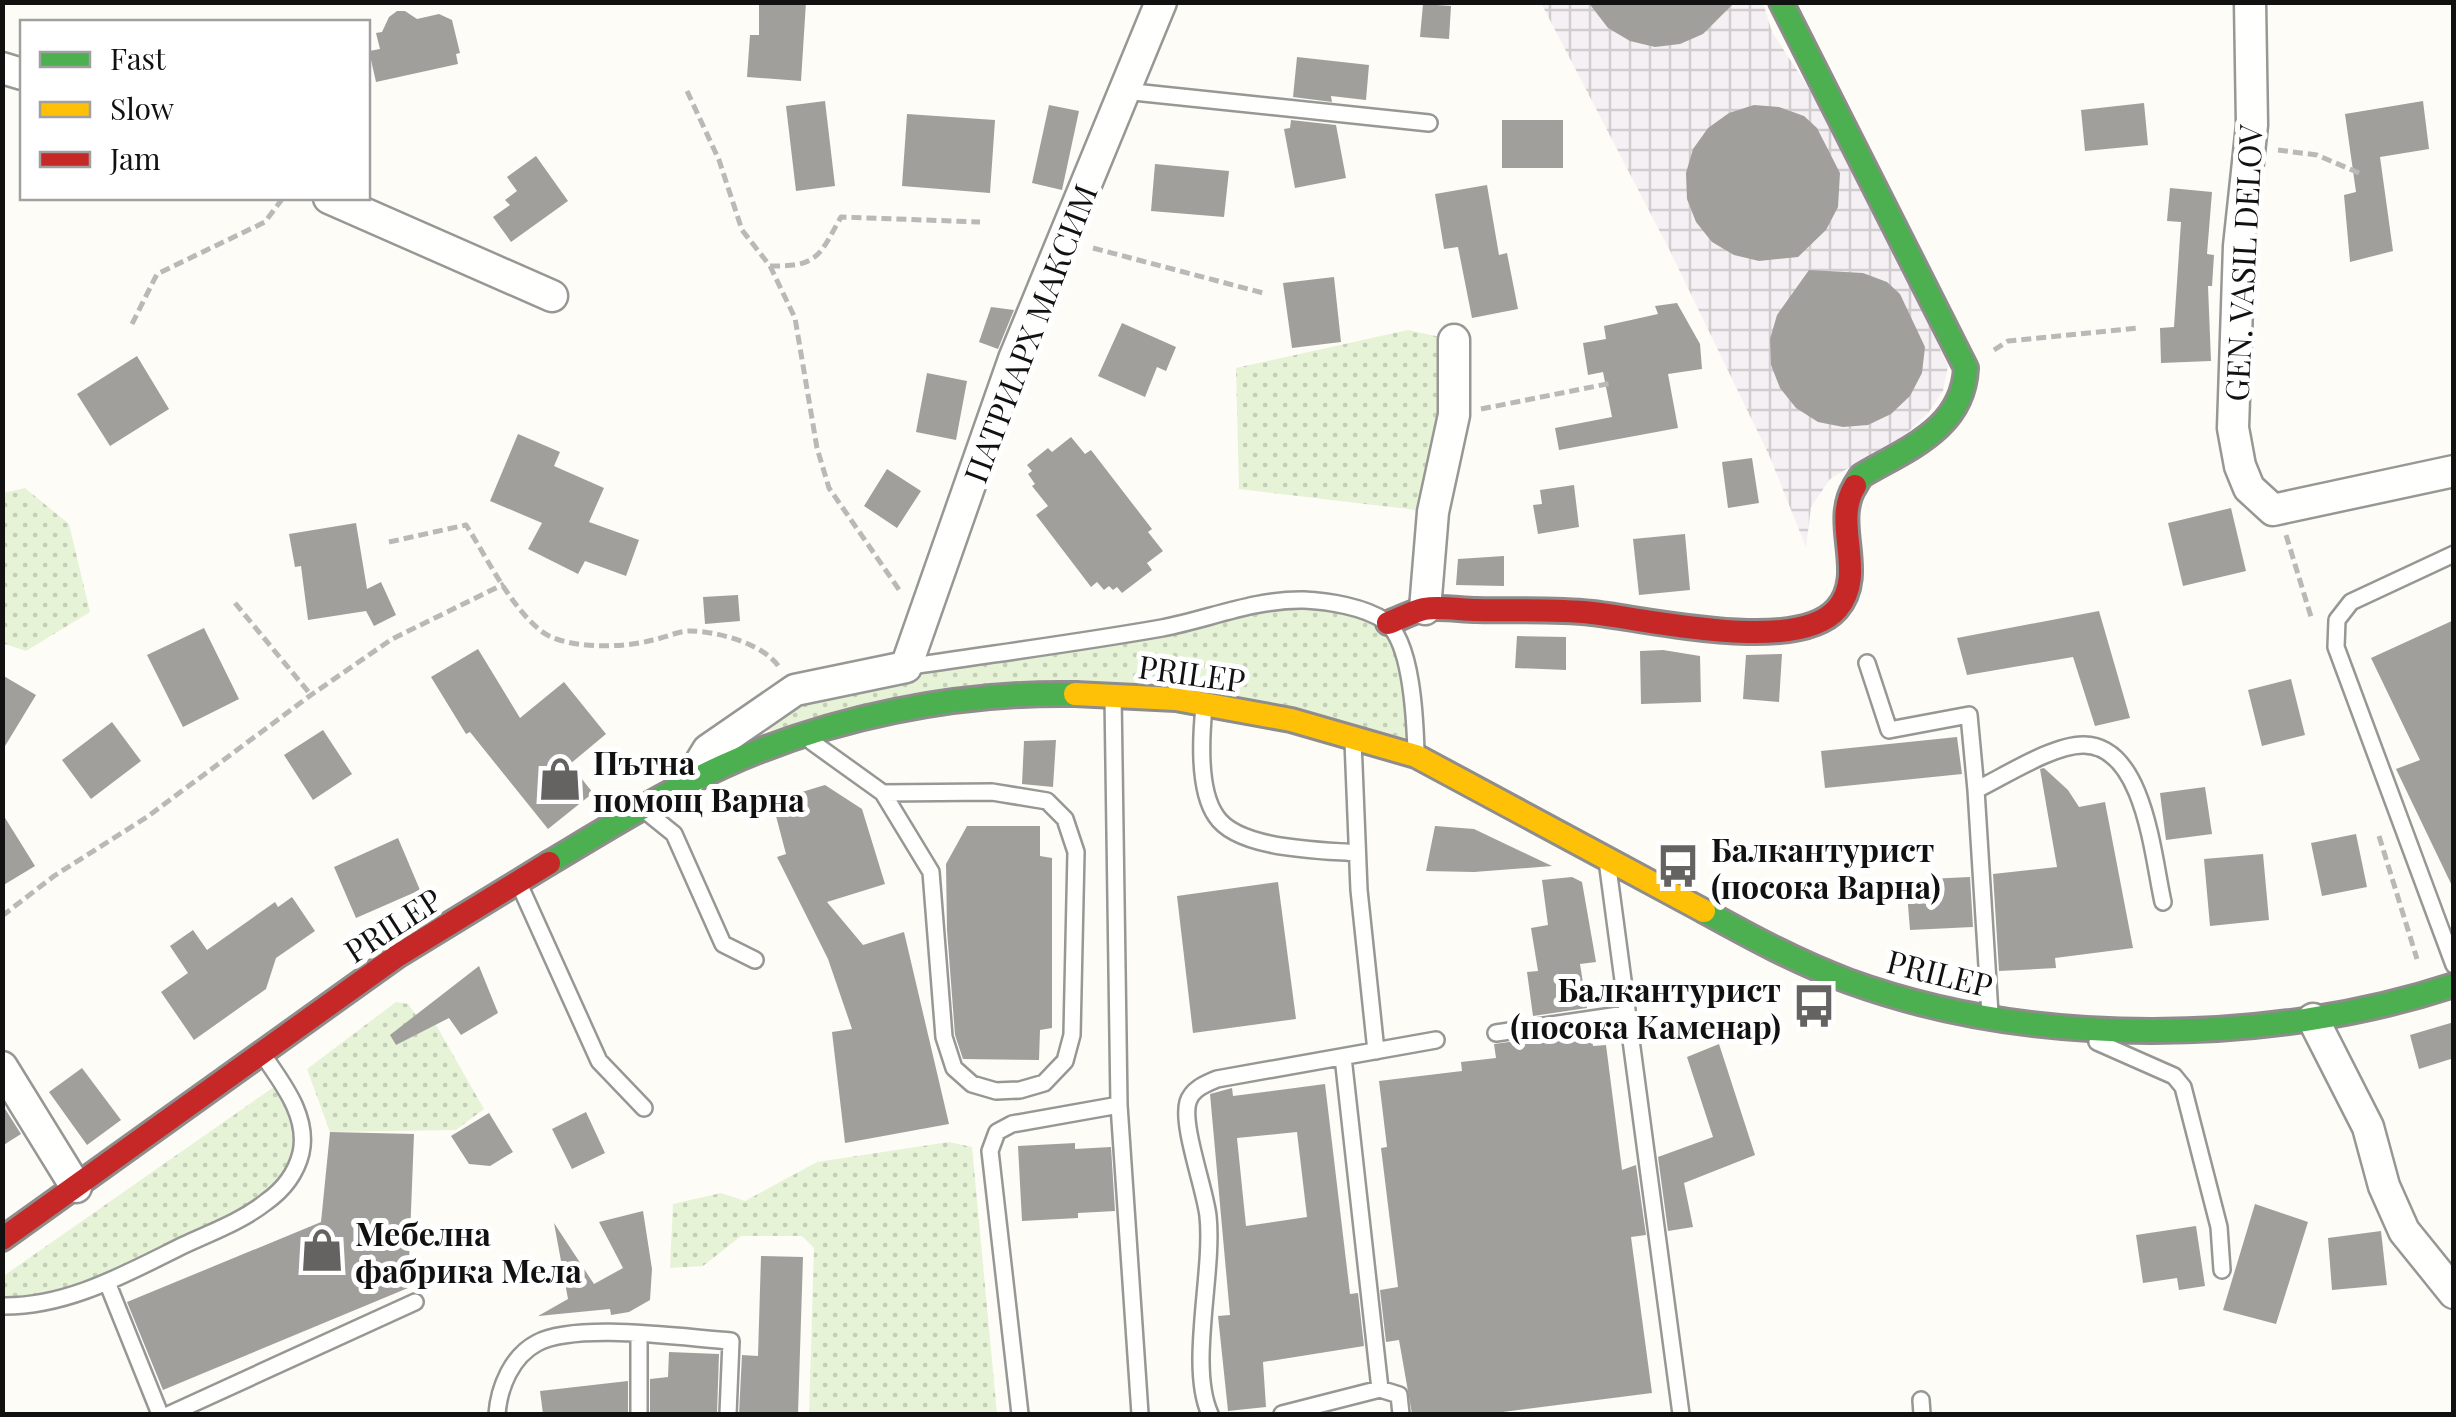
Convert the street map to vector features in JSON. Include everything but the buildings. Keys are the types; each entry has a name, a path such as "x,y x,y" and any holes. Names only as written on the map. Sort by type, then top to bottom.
{"street":[{"name":"ПАТРИАРХ МАКСИМ","path":"906,667 1014,359 1161,2"},
{"path":"1388,623 1425,608 1591,613 1699,631 1804,629 1824,622 1840,606 1852,570 1845,533 1846,500 1861,476 1928,436 1951,417 1965,390 1966,368 1782,2"},
{"name":"GEN. VASIL DELOV","path":"2250,2 2250,147 2239,246 2233,428 2240,466 2249,488 2274,510 2454,471"},
{"path":"334,200 552,296"},
{"path":"1425,608 1433,512 1454,415 1454,340"},
{"path":"688,782 716,743 795,690 906,667"},
{"name":"PRILEP","path":"2,1239 397,956 641,807 688,782 803,736 899,711 1020,693 1113,694 1204,704 1291,720 1416,756 1748,935 1837,978 1941,1009 1990,1019 2066,1029 2194,1028 2313,1019 2454,985"},
{"path":"2313,1019 2368,1127 2384,1186 2404,1231 2454,1293"},
{"path":"2,1068 76,1186"}],"lane":[{"path":"1124,91 1428,123"},
{"path":"2454,554 2351,602 2337,620 2336,647 2454,965"},
{"path":"906,667 1166,627 1264,603 1306,600 1364,611 1388,623 1402,652 1412,688 1416,756"},
{"path":"1867,664 1889,730 1969,715 1990,1019"},
{"path":"1113,694 1120,1106 1140,1414"},
{"path":"1204,704 1200,741 1206,788 1216,818 1241,835 1281,846 1358,853"},
{"path":"803,736 883,794 931,872 944,1037 954,1068 972,1084 996,1091 1020,1090 1044,1082 1065,1062 1072,1036 1076,852 1065,819 1047,802 992,792 883,794"},
{"path":"1353,736 1358,853 1376,1051"},
{"path":"1976,790 2062,749 2084,745 2100,749 2123,768 2140,794 2162,902"},
{"path":"641,807 674,834 723,944 755,960"},
{"path":"1608,860 1681,1414"},
{"path":"518,882 599,1060 644,1108"},
{"path":"1496,1033 1626,1014"},
{"path":"2066,1029 2174,1076 2183,1087 2219,1227 2222,1270"},
{"path":"1210,1414 1200,1380 1208,1216 1188,1119 1188,1101 1200,1086 1216,1079 1436,1040"},
{"path":"2,1306 68,1296 107,1282 269,1201 289,1181 301,1152 302,1124 263,1054"},
{"path":"1343,1056 1380,1389"},
{"path":"1020,1414 990,1151 997,1132 1012,1124 1120,1106"},
{"path":"107,1282 160,1414"},
{"path":"170,1414 415,1302"},
{"path":"496,1414 504,1381 519,1357 536,1343 562,1334 639,1334 731,1341 728,1414"},
{"path":"639,1334 639,1414"},
{"path":"1282,1414 1380,1389 1398,1396 1401,1414"}],"path":[{"path":"686,91 719,160 742,230 770,266 795,318 817,448 829,488 921,623"},
{"path":"2250,147 2317,155 2360,173"},
{"path":"132,324 157,274 266,222 281,200"},
{"path":"770,266 800,267 820,254 841,217 980,222"},
{"path":"1061,240 1267,294"},
{"path":"1966,368 2008,341 2139,328"},
{"path":"1454,415 1612,383"},
{"path":"389,542 466,525 519,607 543,633 599,646 648,642 688,631 736,640 774,660 795,690"},
{"path":"2,916 54,876 147,817 392,639 504,584"},
{"path":"235,602 312,695"}],"shaded area":[{"path":"1541,3 1763,3 1772,32 1844,142 1948,366 1943,391 1929,412 1906,434 1830,479 1811,507 1806,547 1769,455 1669,249"}],"green space":[{"path":"1408,330 1454,340 1433,512 1239,489 1236,368"},
{"path":"25,488 69,524 90,612 26,651 2,643 3,493"},
{"path":"1264,603 1364,611 1403,652 1415,740 1164,681 725,736 795,690"},
{"path":"396,1002 408,1004 426,1029 436,1025 484,1109 456,1130 330,1132 307,1069"},
{"path":"281,1082 301,1152 269,1201 107,1282 3,1306 2,1277"},
{"path":"949,1142 972,1147 997,1414 809,1414 814,1248 802,1236 741,1236 703,1266 670,1268 673,1204 721,1193 745,1201 817,1162"}],"traffic: fast":[{"path":"1781,2 1966,368 1963,389 1944,422 1914,446 1861,476 1855,486"},
{"path":"549,863 700,777 807,734 940,703 1075,694"},
{"path":"1704,911 1848,981 1919,1003 2072,1028 2151,1031 2307,1020 2454,985"}],"traffic: slow":[{"path":"1075,694 1176,699 1291,720 1416,756 1704,911"}],"traffic: jam":[{"path":"1388,623 1419,610 1437,608 1578,612 1756,632 1817,623 1837,609 1846,595 1850,580 1846,516 1855,486"},
{"path":"2,1239 397,956 549,863"}],"place":[{"name":"Пътна помощ Варна","path":"560,779"},
{"name":"Балкантурист (посока Варна)","path":"1678,866"},
{"name":"Балкантурист (посока Каменар)","path":"1814,1006"},
{"name":"Мебелна фабрика Мела","path":"322,1250"}]}
